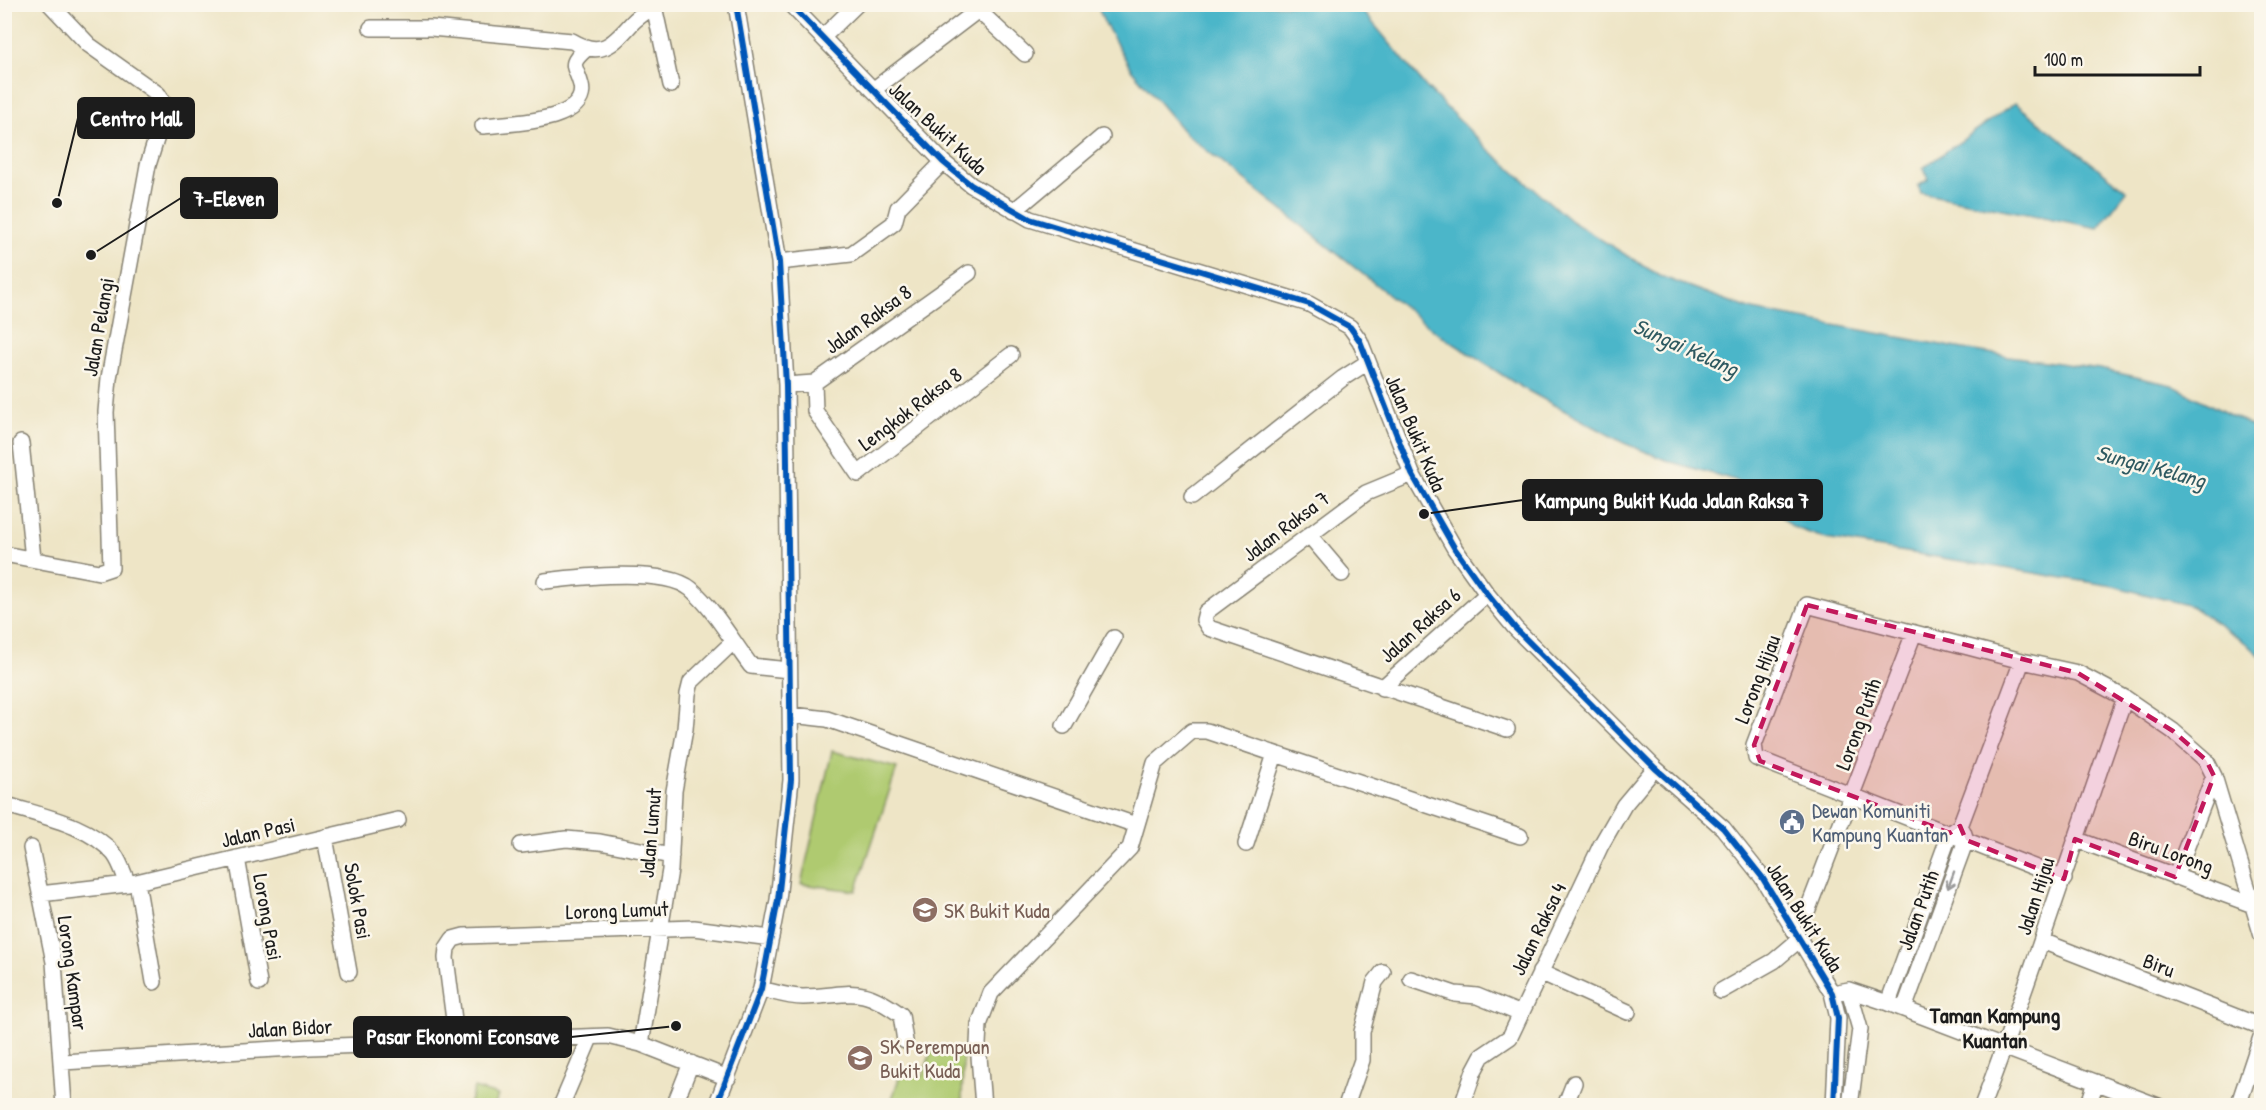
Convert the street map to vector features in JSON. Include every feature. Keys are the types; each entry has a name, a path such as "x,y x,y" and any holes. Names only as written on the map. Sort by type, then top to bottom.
{"street":[{"name":"Jalan Pelangi","path":"4,554 99,572 111,568 106,412 109,378 148,165 164,114 163,102 158,94 89,45 50,4"},
{"name":"Jalan Bukit Kuda","path":"790,4 943,162 971,185 1014,210 1030,219 1309,304 1350,327 1360,341 1412,474 1455,549 1486,594 1515,628 1655,768 1723,828 1762,877 1832,993 1838,1018 1834,1106"},
{"path":"823,37 857,4"},
{"path":"371,28 431,28 572,41 586,49 602,48 618,41 635,21 655,5 671,85"},
{"path":"716,1106 761,989 771,938 791,780 792,715 789,670 786,385 779,262 772,204 736,7"},
{"path":"873,90 928,46 982,8 1025,54"},
{"path":"483,126 560,116 572,107 581,94 582,86 573,66 575,59 586,49"},
{"path":"1014,210 1102,137"},
{"path":"779,262 851,254 894,223 898,208 943,162"},
{"name":"Jalan Raksa 8","path":"786,385 814,382 969,273"},
{"name":"Lengkok Raksa 8","path":"814,382 815,411 858,474 1011,356"},
{"path":"1192,497 1343,378 1368,362"},
{"path":"21,442 33,559"},
{"name":"Jalan Raksa 7","path":"1382,688 1320,664 1209,628 1204,620 1206,612 1366,493 1412,474"},
{"path":"1309,535 1342,574"},
{"path":"545,581 598,576 675,580 698,596 751,666 789,670"},
{"name":"Jalan Raksa 6","path":"1382,688 1486,594"},
{"name":"Lorong Hijau","path":"1853,797 1756,758 1755,745 1807,605 1914,633"},
{"path":"1914,633 2078,673 2125,698 2173,731 2206,760 2214,776 2262,936"},
{"name":"Lorong Putih","path":"1791,924 1808,909 1853,797 1914,633"},
{"path":"1064,726 1114,638"},
{"name":"Jalan Lumut","path":"641,1044 671,856 674,791 691,682 733,642"},
{"name":"Jalan Putih","path":"1888,1003 1959,833 2022,661"},
{"path":"1382,688 1507,729"},
{"name":"Jalan Hijau","path":"1982,1106 2064,879 2074,839 2125,698"},
{"path":"792,715 827,719 1136,825"},
{"path":"983,1106 978,1044 979,1025 991,993 1130,848 1155,763 1192,731 1207,731 1520,836"},
{"path":"1246,844 1275,754"},
{"name":"Jalan Raksa 4","path":"1462,1106 1474,1071 1482,1056 1510,1036 1601,845 1624,805 1655,768"},
{"path":"2175,877 2214,776"},
{"path":"1853,797 1959,833 2064,879"},
{"path":"4,804 59,821 104,845 115,855 133,883 154,982"},
{"name":"Jalan Pasi","path":"40,894 133,883 398,820"},
{"name":"Jalan Putih","path":"1904,1009 1959,833"},
{"name":"Solok Pasi","path":"325,837 349,972"},
{"path":"521,844 566,839 600,842 671,856"},
{"name":"Biru Lorong","path":"2074,839 2253,904"},
{"name":"Lorong Kampar","path":"31,848 54,962 63,1062 64,1106"},
{"name":"Lorong Pasi","path":"237,858 259,983"},
{"name":"Lorong Lumut","path":"457,1042 446,958 447,948 453,939 464,936 694,928 771,938"},
{"path":"1721,991 1774,961 1800,939"},
{"name":"Biru","path":"2042,941 2262,1027"},
{"path":"1346,1106 1362,1060 1362,1032 1375,982 1383,972"},
{"path":"1540,972 1629,1012"},
{"path":"1411,979 1455,994 1477,996 1521,1014"},
{"path":"761,989 801,997 860,992 884,1002 901,1015 904,1041"},
{"path":"1849,990 1860,1029 1850,1106"},
{"path":"1832,993 1849,990 1888,1003 2158,1106"},
{"path":"2238,1106 2262,1034"},
{"name":"Jalan Bidor","path":"63,1062 310,1047 608,1036 641,1044 728,1078"},
{"path":"561,1106 590,1038"},
{"path":"674,1106 691,1063"},
{"path":"2088,1106 2096,1082"},
{"path":"1565,1106 1574,1083"}],"highlighted area":[{"path":"1807,605 2078,673 2173,731 2206,760 2214,776 2175,877 2075,839 2064,879 1966,840 1960,826 1950,833 1760,761 1754,745"}],"green space":[{"path":"832,751 897,768 856,891 801,884"},
{"path":"932,1049 963,1054 962,1105 890,1105 901,1072 923,1076"},
{"path":"474,1088 498,1095 495,1105 469,1105"}],"water":[{"name":"Sungai Kelang","path":"1097,5 1358,5 1426,87 1487,148 1571,221 1660,276 1753,310 1974,351 2100,369 2172,385 2261,431 2261,657 2253,648 2191,606 2113,586 1826,539 1793,527 1754,491 1735,480 1671,462 1624,443 1521,387 1437,333 1186,134 1131,69"},
{"path":"2015,103 2127,191 2098,228 1921,193 1918,186 1929,179 1923,168"}],"cycle path":[{"path":"716,1106 761,989 778,900 791,780 786,385 779,262 736,4"},
{"path":"790,4 943,162 971,185 1030,219 1309,304 1350,327 1360,341 1412,474 1455,549 1487,594 1515,628 1655,768 1723,828 1762,877 1832,993 1838,1018 1834,1106"}],"place":[{"name":"Centro Mall","path":"57,203"},
{"name":"7-Eleven","path":"91,255"},
{"name":"Kampung Bukit Kuda Jalan Raksa 7","path":"1424,514"},
{"name":"Dewan Komuniti Kampung Kuantan","path":"1792,822"},
{"name":"SK Bukit Kuda","path":"925,910"},
{"name":"Pasar Ekonomi Econsave","path":"676,1026"},
{"name":"SK Perempuan Bukit Kuda","path":"860,1058"}],"district":[{"name":"Taman Kampung Kuantan","path":"1995,1028"}]}
